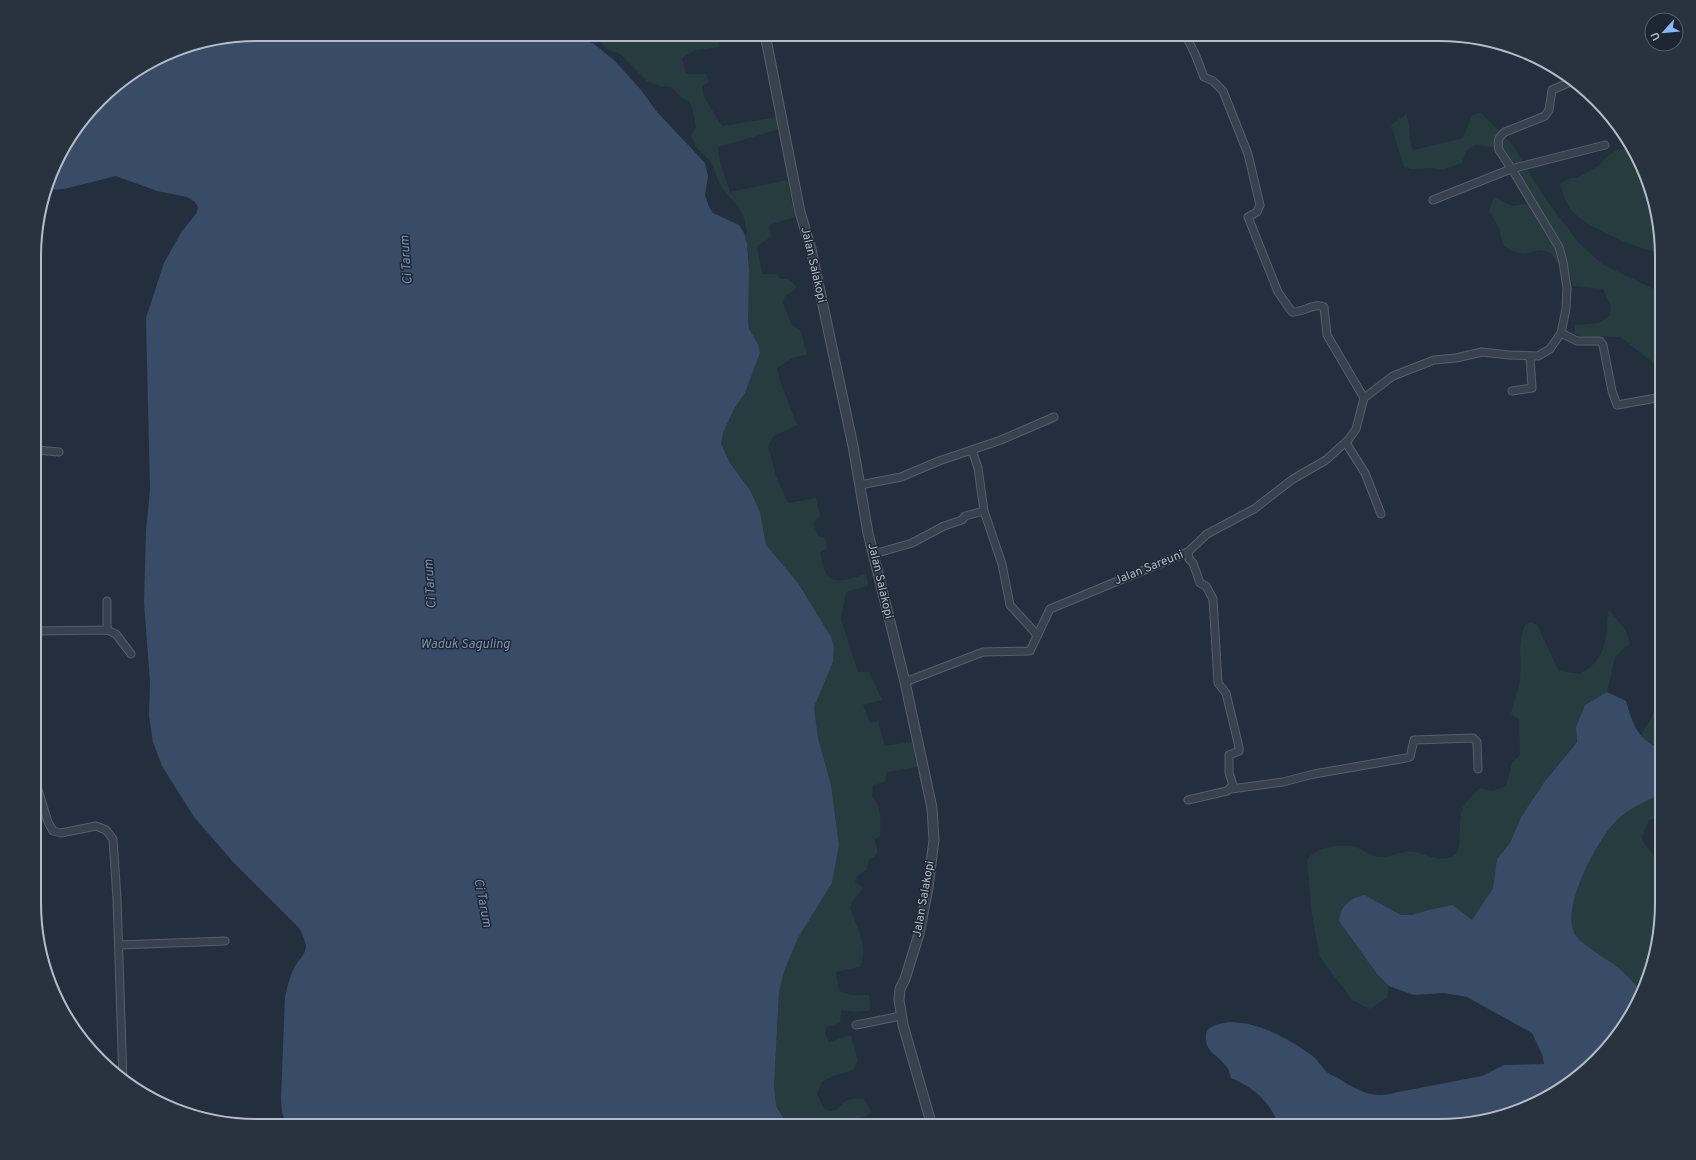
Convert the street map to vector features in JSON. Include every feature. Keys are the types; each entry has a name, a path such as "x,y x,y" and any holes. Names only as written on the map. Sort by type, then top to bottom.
{"street":[{"name":"Jalan Salakopi","path":"766,41 800,212 811,250 851,433 874,554 931,801 934,840 928,888 919,934 905,979 900,989 901,1016 930,1119"},
{"path":"1190,41 1204,77 1213,81 1224,91 1248,154 1260,205 1257,212 1248,217 1278,292 1292,312 1297,313 1318,306 1324,307 1327,335 1364,398 1393,376 1434,360 1456,358 1482,352 1538,356 1550,349 1561,333 1566,309 1567,288 1563,262 1552,233 1499,150 1498,144 1501,135 1515,127 1545,116 1549,110 1552,90 1567,83"},
{"path":"1433,200 1511,169 1604,145"},
{"path":"1561,333 1577,341 1600,341 1603,345 1612,391 1617,405 1655,398"},
{"path":"1512,391 1532,388 1530,356"},
{"name":"Jalan Sareuni","path":"904,682 983,652 1030,651 1050,609 1188,552 1207,534 1254,509 1293,479 1326,460 1346,443 1356,429 1364,398"},
{"path":"860,485 901,478 939,461 1001,440 1054,417"},
{"path":"1346,443 1365,474 1381,514"},
{"path":"41,450 59,452"},
{"path":"972,450 978,468 984,511 1002,564 1010,605 1037,636"},
{"path":"874,554 912,543 944,526 962,520 966,516 984,511"},
{"path":"1188,552 1189,559 1196,568 1200,582 1206,586 1213,599 1218,683 1226,693 1239,747 1239,751 1229,755 1229,773 1233,785 1231,789"},
{"path":"107,630 108,601"},
{"path":"41,631 107,630 116,634 131,654"},
{"path":"1188,800 1231,789 1283,782 1314,774 1410,757 1414,740 1472,738 1477,742 1478,769"},
{"path":"41,799 48,822 53,831 61,833 96,826 101,827 111,834 113,839 119,945 123,1072"},
{"path":"119,945 225,941"},
{"path":"856,1026 901,1016"}],"green space":[{"path":"599,41 719,41 720,47 695,50 682,58 686,74 706,74 709,82 702,86 704,97 722,126 777,117 780,129 718,147 720,162 730,192 787,180 795,217 769,225 771,237 757,246 762,274 777,274 780,279 788,279 796,286 796,289 785,296 783,302 791,324 801,331 807,354 793,358 777,368 780,381 797,425 774,436 768,446 776,476 788,503 816,498 820,516 813,523 818,536 825,537 827,548 820,553 827,575 835,580 846,580 866,574 868,586 846,592 841,619 858,672 869,672 882,700 863,705 870,723 878,721 885,746 912,742 917,767 887,772 885,782 873,785 872,797 878,805 881,821 880,836 875,839 877,854 869,860 866,870 857,876 855,882 863,888 852,902 850,908 863,944 862,959 860,967 836,972 839,991 851,995 869,995 870,1008 868,1011 854,1012 841,1010 840,1023 827,1027 825,1033 829,1042 851,1035 858,1061 853,1070 833,1076 822,1082 817,1094 824,1109 834,1111 850,1099 864,1099 871,1111 867,1116 852,1119 784,1119 776,1106 774,1086 779,992 785,969 798,938 832,883 839,845 831,785 818,738 814,707 833,662 834,647 766,545 760,512 750,490 730,463 720,444 723,433 734,409 745,393 760,353 751,333 748,321 749,257 745,236 747,234 744,218 739,208 721,187 711,162 696,147 691,136 696,127 692,107 689,101 682,98 671,87 660,86 647,81 620,54 607,49"},
{"path":"1481,113 1512,144 1544,197 1578,242 1602,264 1655,290 1655,364 1621,337 1580,336 1575,334 1575,325 1599,323 1610,315 1611,306 1603,289 1573,286 1569,270 1558,264 1551,253 1541,250 1523,254 1512,251 1503,245 1499,228 1489,211 1494,197 1512,206 1527,204 1492,147 1475,145 1466,151 1462,163 1442,170 1431,168 1412,169 1404,167 1391,125 1406,114 1410,141 1413,150 1463,138 1472,115"},
{"path":"1626,148 1633,161 1644,187 1651,215 1655,251 1627,243 1600,230 1578,216 1571,210 1566,201 1560,184 1570,178 1577,178 1601,164 1605,158 1616,150"},
{"path":"1609,610 1626,631 1630,643 1615,657 1607,692 1585,705 1576,727 1577,741 1545,781 1521,817 1510,843 1497,859 1493,888 1472,920 1428,910 1413,915 1401,915 1365,895 1339,921 1377,974 1389,986 1387,997 1370,1009 1352,1000 1320,957 1312,915 1307,861 1310,856 1321,849 1336,846 1356,847 1379,857 1410,851 1441,859 1452,857 1456,854 1459,846 1463,807 1479,788 1492,791 1506,786 1512,763 1520,755 1519,719 1511,714 1520,680 1520,645 1525,625 1531,622 1537,625 1559,671 1579,674 1597,660 1603,648"},
{"path":"1655,663 1655,699 1654,675"},
{"path":"1655,699 1655,746 1648,743 1641,736 1654,711"},
{"path":"1655,797 1655,818 1649,820 1642,836 1643,842 1655,858 1655,918 1648,959 1638,988 1622,971 1585,945 1576,936 1572,925 1572,910 1576,893 1583,876 1600,842 1617,820 1632,808"}],"water":[{"name":"Waduk Saguling","path":"242,41 588,41 615,61 641,90 657,112 705,163 708,176 705,195 709,207 713,213 739,225 744,233 747,243 749,269 749,329 758,344 760,353 745,393 734,409 723,433 721,444 730,463 750,490 760,512 766,545 798,583 831,637 834,647 833,662 814,707 818,738 831,785 839,845 832,883 798,938 785,969 779,992 774,1086 776,1106 784,1119 285,1119 282,1113 281,1099 285,997 293,970 306,949 304,939 299,928 234,863 194,817 162,766 153,742 149,716 150,682 144,602 146,531 150,490 146,318 164,263 182,231 196,214 198,207 194,201 187,197 157,191 116,176 64,189 51,190 63,161 86,125 114,95 137,77 174,57 201,48"},
{"path":"1607,692 1626,701 1639,734 1649,743 1655,746 1655,797 1632,808 1617,820 1609,829 1591,858 1576,893 1572,910 1572,925 1576,936 1585,945 1622,971 1638,988 1619,1023 1592,1056 1559,1083 1522,1103 1495,1112 1454,1119 1276,1119 1261,1097 1247,1086 1231,1078 1227,1067 1210,1051 1206,1043 1207,1030 1218,1024 1232,1022 1246,1024 1274,1033 1301,1048 1317,1060 1329,1074 1352,1087 1374,1095 1389,1094 1482,1076 1504,1065 1544,1064 1542,1054 1532,1033 1467,997 1444,993 1414,995 1389,986 1377,974 1339,921 1340,915 1347,903 1355,898 1365,895 1401,915 1413,915 1428,910 1453,905 1472,920 1493,888 1497,859 1510,843 1521,817 1545,781 1577,742 1576,727 1585,705"}],"water label":[{"name":"Ci Tarum","path":"407,260"},
{"name":"Ci Tarum","path":"431,584"},
{"name":"Ci Tarum","path":"482,903"}]}
